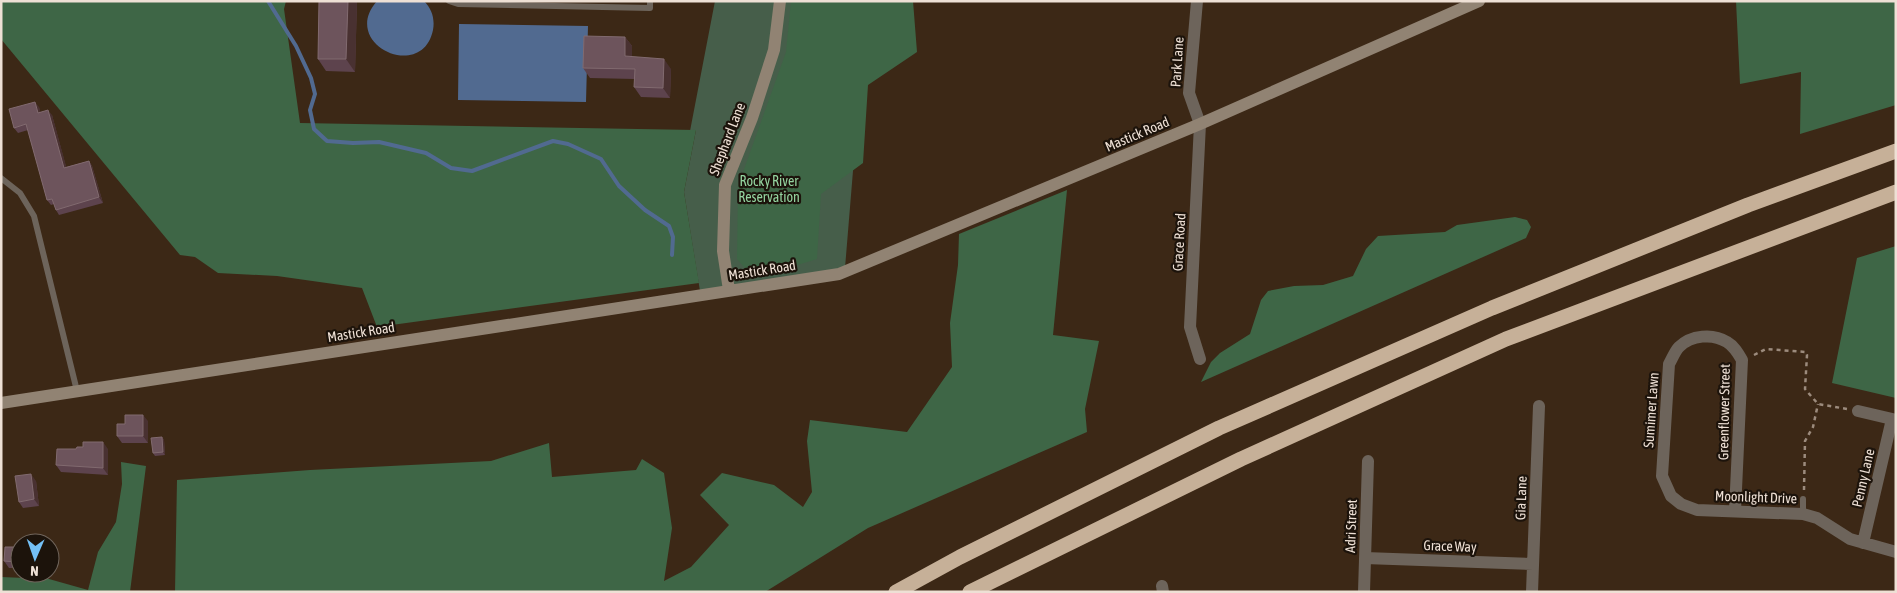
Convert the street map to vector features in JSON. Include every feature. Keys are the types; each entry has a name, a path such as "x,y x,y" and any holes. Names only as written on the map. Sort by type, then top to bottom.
{"highway":[{"path":"896,592 968,553 1219,428 1492,308 1729,212 1896,151"},
{"path":"970,592 1240,459 1506,339 1896,192"}],"street":[{"name":"Shephard Lane","path":"729,290 723,251 725,185 752,118 774,50 780,1"},
{"name":"Park Lane","path":"1197,1 1189,93 1200,124"},
{"name":"Mastick Road","path":"1,403 839,274 1200,124 1479,1"},
{"name":"Grace Road","path":"1200,124 1190,327 1200,359"},
{"name":"Greenflower Street","path":"1704,336 1728,342 1737,350 1742,360 1736,511"},
{"name":"Sumimer Lawn","path":"1671,496 1662,476 1669,364 1678,348 1688,340 1704,336"},
{"name":"Gia Lane","path":"1532,592 1540,406"},
{"path":"1858,412 1894,420"},
{"name":"Penny Lane","path":"1863,543 1894,420"},
{"name":"Adri Street","path":"1364,592 1368,461"},
{"name":"Moonlight Drive","path":"1671,496 1681,504 1697,510 1803,514 1816,518 1850,539 1896,552"},
{"name":"Grace Way","path":"1365,558 1533,564"}],"lane":[{"path":"449,1 458,4 650,8 650,1"},
{"path":"1,178 20,193 34,216 77,391"},
{"path":"1803,499 1803,514"}],"path":[{"path":"1742,360 1766,350 1806,352 1805,389 1818,404 1858,412"},
{"path":"1803,499 1805,441 1813,427 1818,404"}],"green space":[{"path":"1,1 286,1 284,9 300,123 696,130 684,192 699,283 377,327 362,288 277,276 218,273 195,257 180,255 1,39"},
{"name":"Rocky River Reservation","path":"715,1 867,1 845,268 700,291 684,192 696,130 690,131"},
{"path":"791,1 913,1 917,52 868,85 863,163 821,194 817,259 768,274 750,274 737,259 738,186 786,52"},
{"path":"1736,1 1896,1 1896,105 1800,134 1801,72 1740,84"},
{"path":"1067,190 1053,335 1099,341 1085,409 1087,432 868,528 765,592 175,592 177,480 310,470 491,461 549,443 552,477 636,470 642,459 664,473 672,528 664,581 691,567 729,525 700,495 722,473 774,485 803,507 812,492 807,441 810,420 907,432 952,367 950,323 958,265 959,234"},
{"path":"1515,217 1527,220 1531,227 1526,238 1201,382 1211,362 1220,353 1250,334 1261,300 1268,291 1294,286 1323,285 1353,276 1366,249 1378,236 1445,232 1457,225"},
{"path":"1896,246 1896,398 1832,383 1857,258"},
{"path":"121,462 146,466 130,592 1,592 1,577 10,577 10,583 60,582 88,590 98,552 116,522 122,484"}],"water":[{"path":"377,1 424,1 431,11 434,22 433,30 426,46 414,54 400,55 387,52 375,43 368,31 368,17"},
{"path":"459,24 588,26 586,102 458,100"}],"building":[{"path":"319,1 348,1 346,59 318,59"},
{"path":"584,36 625,37 625,56 664,59 663,88 634,87 635,69 583,68"},
{"path":"35,102 38,113 48,110 64,168 89,161 99,197 56,210 52,199 47,200 26,124 14,128 9,109"},
{"path":"125,415 143,415 143,436 117,436 117,424 125,424"},
{"path":"162,437 163,452 153,453 151,438"},
{"path":"83,442 103,442 103,468 56,465 57,449 76,449 77,447 83,447"},
{"path":"31,474 34,499 19,502 15,476"},
{"path":"5,547 10,547 10,561 4,561"}],"waterway":[{"path":"268,1 296,46 311,78 315,94 310,110 314,129 327,141 379,142 426,153 451,168 472,171 553,141 568,144 601,159 619,186 645,210 669,226 673,237 672,255"}]}
